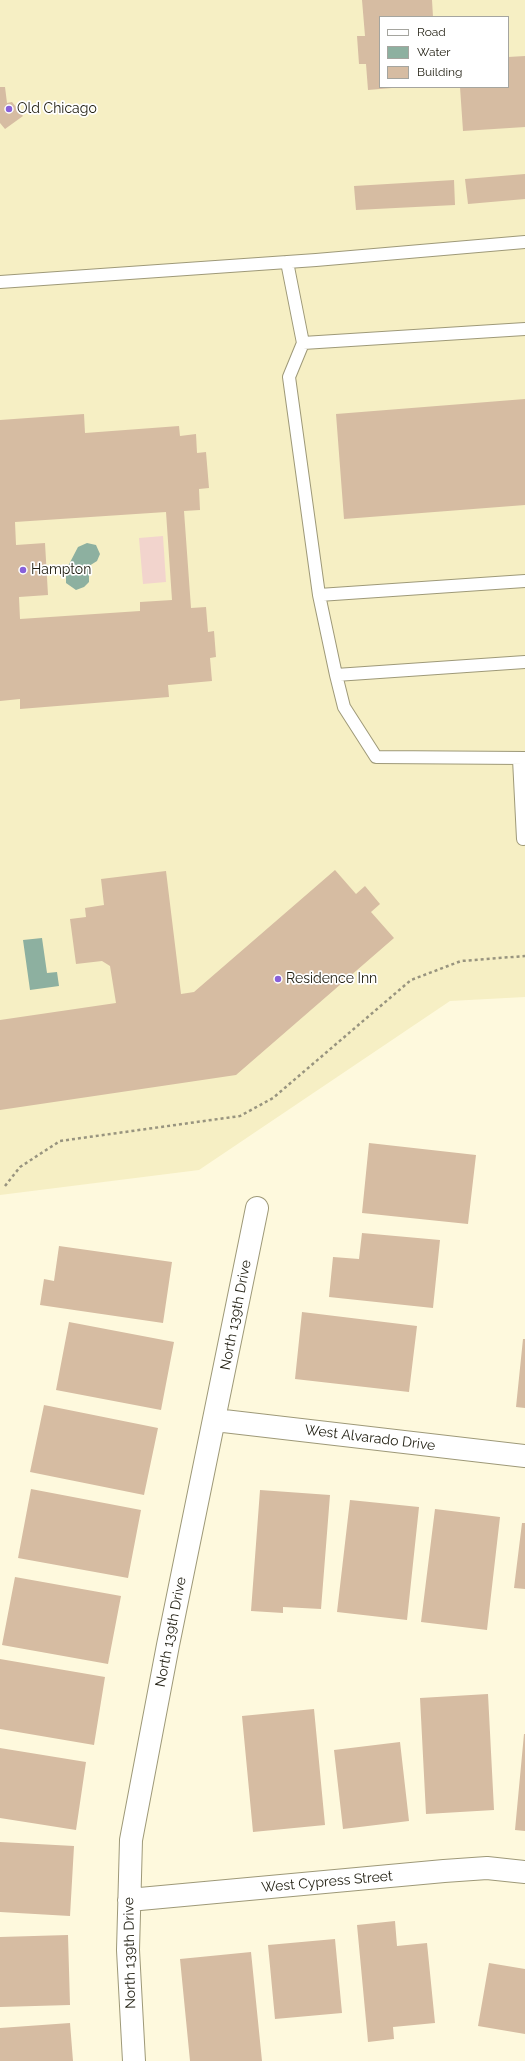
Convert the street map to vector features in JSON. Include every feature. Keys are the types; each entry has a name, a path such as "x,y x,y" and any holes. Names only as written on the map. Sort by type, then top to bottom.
{"street":[{"name":"North 139th Drive","path":"134,2061 128,1950 131,1840 168,1645 257,1208"},
{"name":"West Alvarado Drive","path":"215,1420 525,1456"},
{"name":"West Cypress Street","path":"129,1900 458,1870 487,1868 525,1872"}],"lane":[{"path":"0,282 286,262 525,242"},
{"path":"286,262 303,343 289,377 319,595 344,707 376,757 522,758 523,839"},
{"path":"303,343 525,329"},
{"path":"319,595 525,581"},
{"path":"336,675 525,662"}],"path":[{"path":"5,1186 20,1167 60,1141 240,1116 273,1098 411,980 461,961 525,956"}],"shaded area":[{"path":"0,0 525,0 525,997 450,1001 199,1170 0,1195"},
{"path":"163,536 166,582 143,584 139,538"}],"water":[{"path":"87,543 96,545 100,554 97,561 89,566 89,582 84,587 76,590 66,583 66,570 78,547"},
{"path":"42,938 47,973 57,972 59,986 30,990 23,940"}],"building":[{"path":"362,0 432,0 433,16 379,16 379,88 392,88 368,90 366,64 359,64 357,36 365,36"},
{"path":"525,56 525,127 463,131 460,88 509,88 509,57"},
{"name":"Old Chicago","path":"0,87 5,87 7,103 12,102 23,116 5,129 0,123"},
{"path":"525,174 525,199 468,204 465,179"},
{"path":"454,180 455,205 356,210 354,186"},
{"path":"525,399 525,505 344,519 336,414"},
{"name":"Hampton","path":"84,414 85,433 179,426 180,436 196,434 197,453 206,452 209,488 199,489 200,510 184,511 191,608 206,607 208,632 214,631 216,657 210,658 212,681 168,685 169,697 20,709 20,699 0,701 0,420","holes":["166,512 172,600 140,602 140,611 20,619 19,597 48,595 45,543 16,545 15,522"]},
{"name":"Residence Inn","path":"335,870 356,894 365,886 380,904 371,912 394,938 236,1075 0,1110 0,1020 116,1003 110,966 102,961 76,964 70,919 86,917 85,908 104,905 101,879 166,871 181,994 194,992"},
{"path":"369,1143 476,1155 468,1224 362,1213"},
{"path":"362,1233 440,1240 433,1308 329,1297 333,1257 359,1259"},
{"path":"59,1246 172,1262 163,1323 40,1305 44,1279 54,1281"},
{"path":"302,1312 417,1326 409,1392 295,1379"},
{"path":"69,1322 174,1342 161,1410 56,1390"},
{"path":"523,1339 525,1339 525,1408 516,1407"},
{"path":"44,1405 158,1428 144,1495 30,1472"},
{"path":"31,1489 141,1510 128,1578 18,1558"},
{"path":"260,1490 330,1495 321,1609 283,1607 283,1613 251,1611"},
{"path":"350,1500 419,1507 407,1620 337,1612"},
{"path":"435,1509 500,1517 487,1630 421,1622"},
{"path":"522,1523 525,1523 525,1589 514,1588"},
{"path":"15,1577 121,1596 108,1664 2,1645"},
{"path":"0,1659 105,1677 94,1745 0,1729"},
{"path":"488,1694 494,1810 426,1814 420,1698"},
{"path":"314,1709 325,1825 253,1832 242,1716"},
{"path":"525,1734 525,1831 515,1830"},
{"path":"400,1742 409,1821 343,1829 334,1750"},
{"path":"0,1748 86,1762 76,1830 0,1818"},
{"path":"0,1842 74,1846 70,1916 0,1912"},
{"path":"395,1921 397,1946 427,1943 435,2023 393,2027 394,2039 368,2042 357,1925"},
{"path":"68,1935 70,2005 0,2007 0,1937"},
{"path":"335,1939 342,2013 275,2019 268,1945"},
{"path":"251,1952 262,2061 190,2061 180,1959"},
{"path":"489,1963 525,1969 525,2034 478,2026"},
{"path":"70,2023 73,2061 0,2061 0,2028"}],"place":[{"name":"Old Chicago","path":"9,109"},
{"name":"Hampton","path":"23,570"},
{"name":"Residence Inn","path":"278,979"}]}
